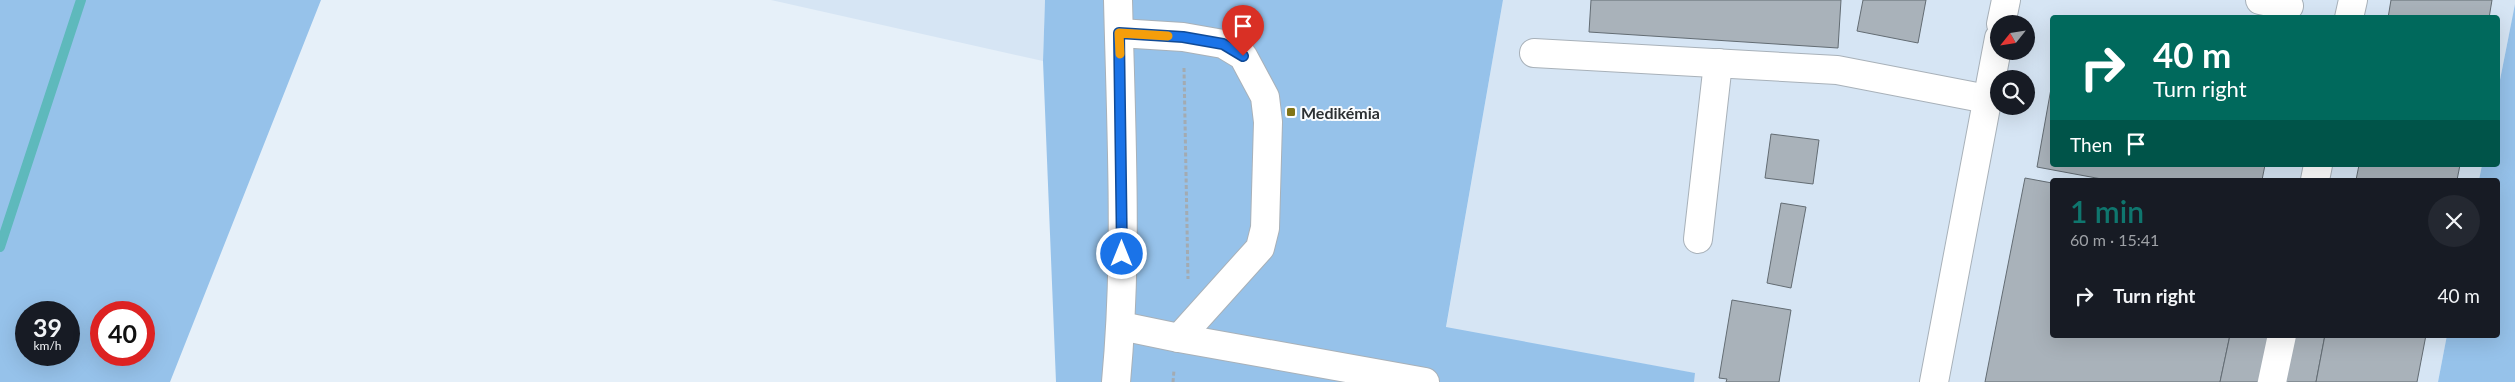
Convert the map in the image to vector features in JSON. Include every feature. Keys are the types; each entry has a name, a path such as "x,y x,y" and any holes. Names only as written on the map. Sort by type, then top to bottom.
{"street":[{"path":"1116,382 1121,326 1118,0"},
{"path":"2004,15 2006,0"},
{"path":"2260,0 2289,6"},
{"path":"2350,15 2353,0"},
{"path":"1119,33 1183,37 1223,44 1243,56 1265,97 1268,122 1265,228 1260,248 1179,338"},
{"path":"1534,54 1837,70 1987,99"},
{"path":"1934,382 1995,60"},
{"path":"1698,239 1718,64"},
{"path":"1121,326 1425,382"},
{"path":"2272,382 2281,338"}],"path":[{"path":"1183,37 1188,282"},
{"path":"1173,382 1179,338"}],"shaded area":[{"path":"0,0 321,0 170,382 0,382"},
{"path":"771,0 1045,0 1043,61"},
{"path":"1045,0 1503,0 1446,327 1695,373 1694,382 1056,382 1043,61"},
{"path":"1503,0 2515,0 2500,80 2500,15 2050,15 2050,167 2482,167 2479,178 2050,178 2050,338 2446,338 2438,382 1694,382 1694,373 1446,328"},
{"path":"2515,4 2515,382 2438,382 2446,338 2500,338 2500,178 2479,178 2482,167 2500,167 2500,80"}],"building":[{"path":"1591,0 1841,0 1838,48 1589,32"},
{"path":"1863,0 1926,0 1918,43 1857,31"},
{"path":"2391,0 2492,0 2490,15 2388,15"},
{"path":"2050,94 2050,167 2265,167 2262,178 2096,178 2037,167"},
{"path":"1771,134 1819,140 1813,184 1765,178"},
{"path":"2359,167 2460,167 2457,178 2356,178"},
{"path":"2025,178 2050,183 2050,338 2229,338 2220,382 1985,382"},
{"path":"1781,203 1806,207 1791,288 1767,283"},
{"path":"1732,300 1791,310 1779,382 1726,382 1727,379 1719,378"},
{"path":"2229,338 2324,338 2316,382 2220,382"},
{"path":"2324,338 2425,338 2417,382 2316,382"}],"waterway":[{"path":"0,247 81,0"}],"slow traffic":[{"path":"1120,54 1119,33 1168,36"}],"place":[{"name":"Medikémia","path":"1291,112"}],"route":[{"path":"1122,254 1119,33 1183,37 1223,44 1243,56"}]}
